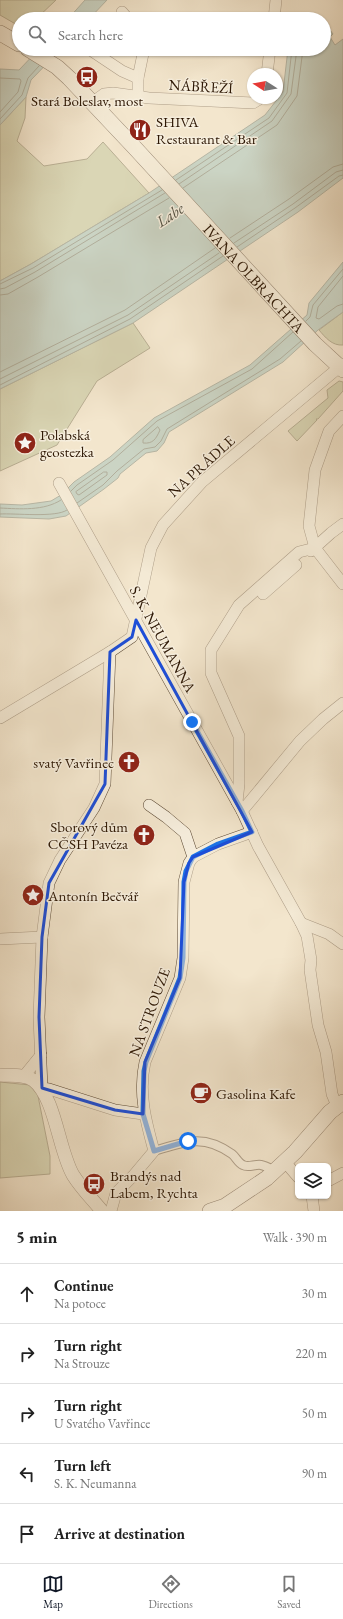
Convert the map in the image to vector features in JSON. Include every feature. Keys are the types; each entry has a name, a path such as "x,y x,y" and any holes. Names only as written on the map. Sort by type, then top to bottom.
{"main road":[{"path":"0,33 12,40"},
{"name":"IVANA OLBRACHTA","path":"39,56 57,67 93,102 315,344 342,368"},
{"path":"210,1211 225,1206 280,1167 324,1118 340,1104"}],"street":[{"path":"275,12 276,0"},
{"path":"100,56 122,71 138,78"},
{"path":"138,96 138,78 143,56"},
{"path":"268,68 269,56"},
{"name":"NÁBŘEŽÍ","path":"93,102 107,93 149,98 247,103"},
{"name":"NA PRÁDLE","path":"0,718 110,652 132,637 151,548 163,525 202,482 342,368"},
{"path":"343,416 329,431 315,470 308,526 315,548 343,584"},
{"name":"S. K. NEUMANNA","path":"58,483 136,620 149,647 240,806 252,832 307,936 318,1025 326,1052 332,1094 340,1104"},
{"path":"263,594 330,533 343,524"},
{"path":"240,806 239,736 211,673 211,650 240,605 299,552 315,548"},
{"path":"42,1088 39,1017 42,937 49,884 60,860 94,808 105,784 110,652"},
{"path":"240,806 300,741 323,719 343,703"},
{"path":"149,805 166,816 185,833 193,857 218,844 252,832"},
{"name":"NA STROUZE","path":"154,1151 143,1114 143,1082 146,1062 180,978 183,958 184,882 189,863 193,857"},
{"path":"301,923 329,934 343,944"},
{"path":"0,939 42,937"},
{"path":"24,1076 41,1055"},
{"path":"0,1075 24,1076 32,1079 42,1088 47,1098 62,1149 74,1175 102,1211"},
{"path":"42,1088 115,1110 143,1114"},
{"path":"111,1211 116,1193 133,1176 154,1151 188,1141 198,1140 218,1147 233,1155 242,1165 280,1167 295,1175"},
{"path":"331,1179 343,1173"},
{"path":"312,1199 314,1211"}],"highlighted area":[{"path":"136,620 252,832 193,857 189,863 184,882 180,978 145,1062 143,1114 115,1110 42,1088 39,1017 42,937 49,883 105,784 110,652 132,637"}],"green space":[{"path":"0,0 56,0 43,12 12,12 12,22 0,15"},
{"path":"26,97 25,118 17,141 44,166 87,159 103,142 149,193 0,281 0,125"},
{"path":"343,312 343,345 339,345 329,340 319,330"},
{"path":"133,323 150,348 97,381 57,445 0,471 0,389"},
{"path":"339,381 343,382 343,391 297,441 288,431 328,398 327,390"},
{"path":"0,1082 30,1085 37,1091 50,1156 50,1174 0,1178"}],"water":[{"path":"85,0 107,0 96,12 74,12"},
{"name":"Labe","path":"331,39 335,45 343,39 343,178 298,212 133,323 0,389 0,281 149,193 265,115 274,104 283,104 287,56 331,56"},
{"path":"32,56 54,56 31,80 26,97 0,125 0,69 19,70"},
{"path":"343,262 343,312 318,330 283,362 169,432 164,443 157,451 146,453 120,474 118,478 66,516 49,519 0,517 0,504 22,505 51,501 61,495 74,482 110,457 154,418 250,365 307,315 309,303"}],"place":[{"name":"Stará Boleslav, most","path":"87,77"},
{"name":"SHIVA Restaurant & Bar","path":"140,130"},
{"name":"Polabská geostezka","path":"25,443"},
{"name":"svatý Vavřinec","path":"129,762"},
{"name":"Sborový dům CČSH Pavéza","path":"144,835"},
{"name":"Antonín Bečvář","path":"33,895"},
{"name":"Gasolina Kafe","path":"201,1093"},
{"name":"Brandýs nad Labem, Rychta","path":"94,1184"}],"route":[{"path":"188,1141 154,1151 143,1114 144,1068 180,978 183,958 184,882 189,863 193,857 218,844 252,832 242,811 192,722"}]}
